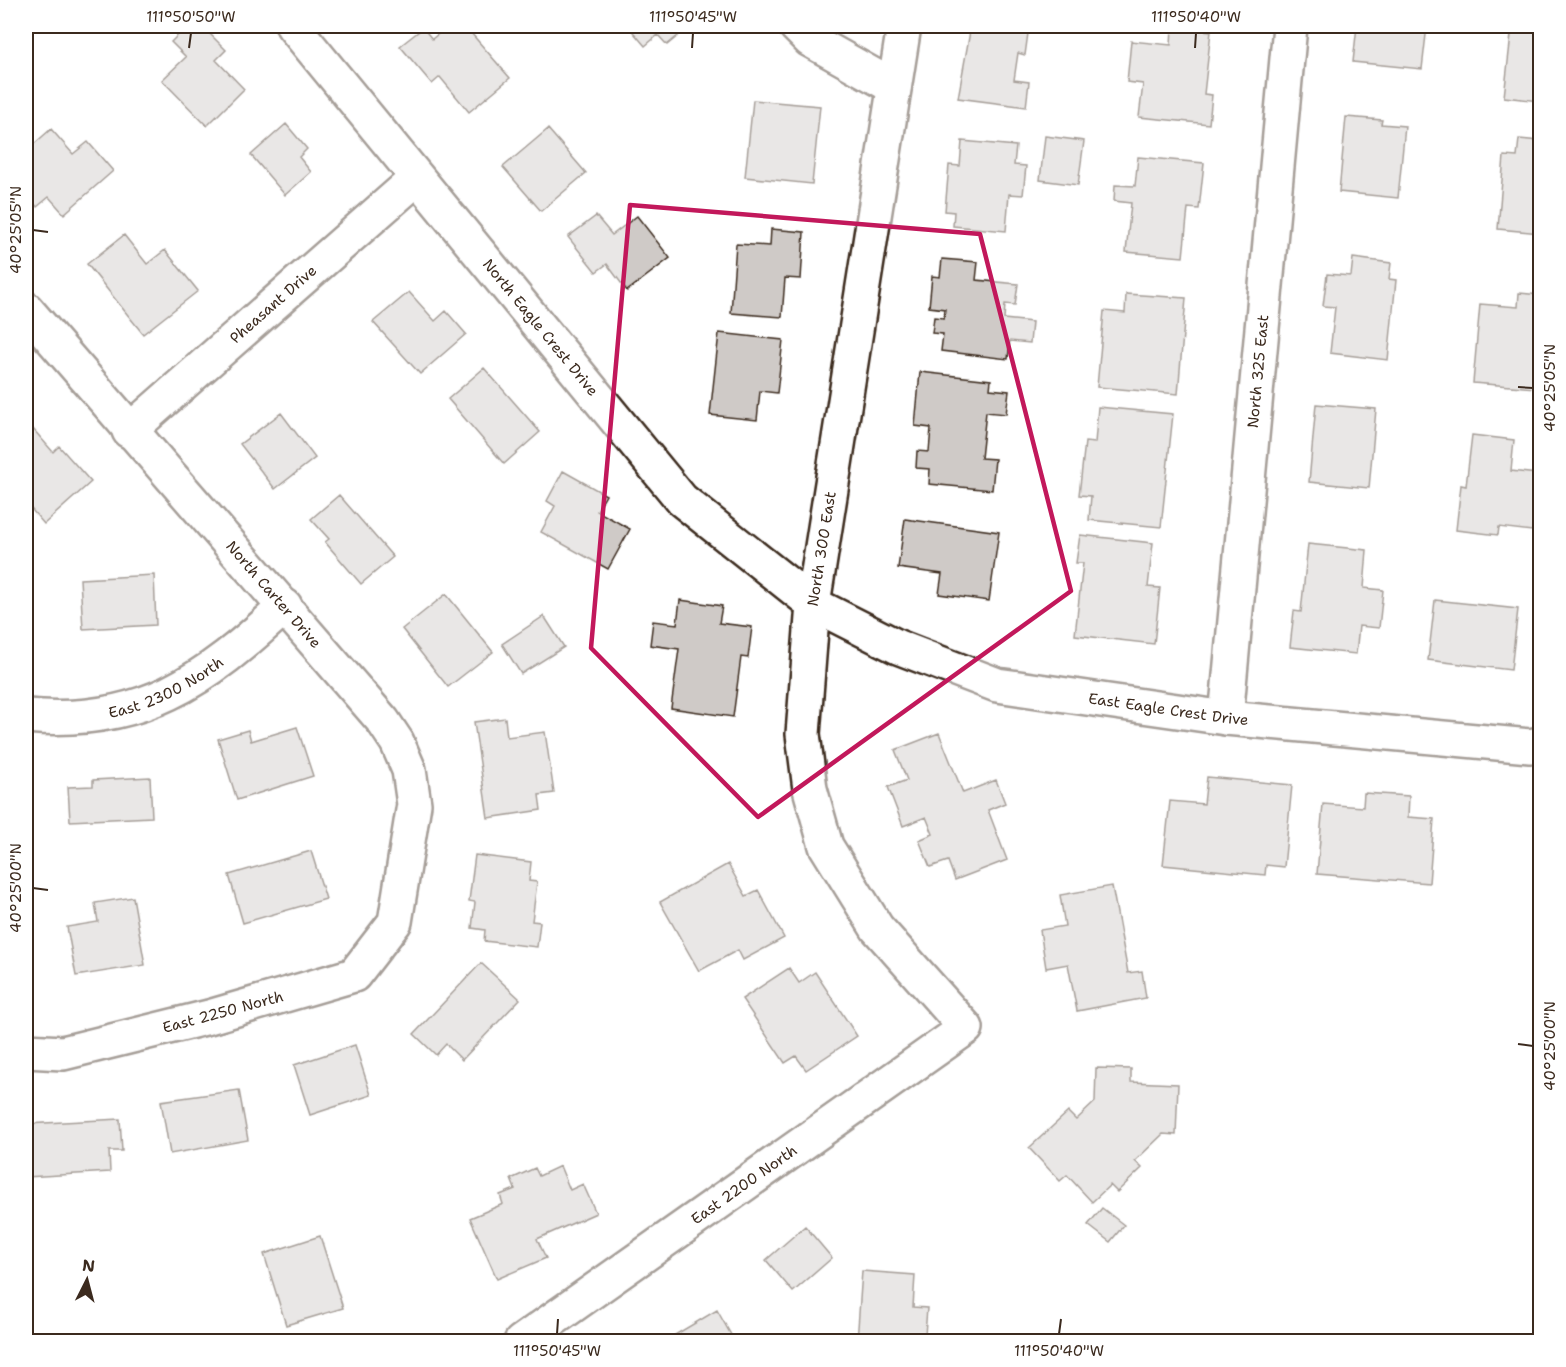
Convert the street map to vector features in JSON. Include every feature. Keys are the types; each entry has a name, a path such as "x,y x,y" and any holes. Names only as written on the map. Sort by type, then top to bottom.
{"street":[{"name":"North Eagle Crest Drive","path":"292,26 682,500 813,604"},
{"path":"796,26 810,40 894,87"},
{"name":"North 300 East","path":"903,26 813,604 803,734 810,789 826,846 877,928 966,1028"},
{"name":"North 325 East","path":"1227,718 1290,26"},
{"name":"Pheasant Drive","path":"129,431 417,178"},
{"name":"North Carter Drive","path":"26,309 129,431 285,606 383,721 397,742 409,770 414,804 395,922"},
{"name":"East Eagle Crest Drive","path":"813,604 898,647 997,685 1227,718 1530,746 1540,744"},
{"name":"East 2300 North","path":"26,716 82,717 118,711 158,699 192,682 223,662 285,606"},
{"name":"East 2250 North","path":"26,1051 63,1053 209,1017 354,975 395,922"},
{"name":"East 2200 North","path":"522,1341 966,1028"}],"highlighted area":[{"path":"630,205 980,234 1071,591 758,817 591,648"}],"building":[{"path":"187,26 202,26 226,50 216,60 244,89 207,126 162,80 186,57 171,42"},
{"path":"448,26 465,26 510,78 469,112 440,77 432,84 400,46 423,28 432,39"},
{"path":"628,26 690,26 667,45 658,35 645,46"},
{"path":"971,26 1029,26 1025,55 1018,53 1014,80 1029,82 1026,107 958,98"},
{"path":"1357,26 1427,26 1422,69 1353,62"},
{"path":"1512,26 1540,26 1540,101 1504,97"},
{"path":"1172,27 1211,31 1204,94 1212,95 1209,124 1139,117 1143,84 1127,82 1131,41 1171,45"},
{"path":"753,100 820,106 812,184 745,177"},
{"path":"1346,117 1382,120 1381,124 1405,126 1398,198 1339,192"},
{"path":"286,124 307,149 299,157 311,172 285,195 251,155"},
{"path":"51,129 73,154 88,142 113,171 64,214 49,197 37,207 26,193 26,151"},
{"path":"548,129 586,173 541,211 503,167"},
{"path":"1045,136 1084,141 1078,185 1040,180"},
{"path":"1519,139 1540,141 1540,233 1498,229 1504,156 1517,157"},
{"path":"962,141 1016,146 1014,165 1026,166 1023,195 1009,194 1006,231 953,226 954,212 945,211 949,165 960,166"},
{"path":"1138,157 1204,163 1199,209 1188,208 1183,257 1126,252 1131,203 1114,201 1115,185 1135,186"},
{"path":"596,216 612,235 637,216 670,258 627,291 607,264 596,272 568,237"},
{"path":"771,229 804,232 801,279 785,278 782,317 731,313 736,244 770,246"},
{"path":"124,235 147,264 165,250 198,291 143,334 87,264"},
{"path":"1353,258 1391,263 1389,279 1396,280 1388,360 1330,353 1335,307 1323,306 1327,274 1351,276"},
{"path":"942,259 978,262 976,280 1018,284 1015,305 1005,304 1004,319 1032,322 1030,343 1010,341 1008,359 941,351 943,334 932,333 934,317 944,318 945,309 929,307 932,276 940,277"},
{"path":"409,292 435,321 446,311 466,334 420,374 373,322"},
{"path":"1519,293 1540,295 1540,341 1536,388 1473,383 1480,304 1518,307"},
{"path":"1126,294 1186,298 1178,394 1097,387 1104,311 1125,313"},
{"path":"719,333 783,340 777,393 760,391 757,420 710,415"},
{"path":"484,368 540,432 504,464 448,399"},
{"path":"920,372 991,380 990,389 1009,391 1006,414 986,412 981,458 995,459 992,490 929,484 930,469 916,468 917,451 929,452 931,428 915,426"},
{"path":"1316,404 1376,409 1369,488 1309,482"},
{"path":"1098,407 1173,414 1161,527 1089,520 1091,496 1079,495 1085,442 1095,443"},
{"path":"281,413 315,458 275,489 240,444"},
{"path":"26,421 53,452 59,446 91,482 44,524 26,503"},
{"path":"1472,435 1514,440 1511,471 1538,474 1532,531 1499,527 1498,535 1456,530 1461,485 1466,486"},
{"path":"563,471 606,495 597,511 630,529 608,569 541,532 555,506 547,501"},
{"path":"339,495 393,557 361,584 325,542 329,539 311,519"},
{"path":"905,519 999,532 989,601 939,594 942,574 898,568"},
{"path":"1080,535 1153,543 1148,587 1160,588 1154,644 1075,635 1083,563 1076,563"},
{"path":"1308,544 1367,550 1364,588 1383,590 1379,628 1359,626 1356,654 1290,647 1294,611 1301,612"},
{"path":"154,575 156,625 83,629 80,579"},
{"path":"446,594 493,652 448,687 402,629"},
{"path":"680,600 722,606 719,623 752,627 748,658 741,657 733,717 671,708 679,649 650,645 653,621 677,624"},
{"path":"1435,600 1518,609 1511,670 1428,660"},
{"path":"544,616 564,647 521,674 502,644"},
{"path":"505,718 507,737 545,732 554,793 539,795 541,810 488,818 474,722"},
{"path":"297,727 313,776 237,800 218,739 248,730 251,741"},
{"path":"939,733 963,793 996,780 1005,803 988,810 1007,860 955,880 948,861 930,867 919,840 933,834 926,817 903,826 888,787 907,780 895,750"},
{"path":"150,777 152,817 70,821 68,787 93,786 93,780"},
{"path":"1207,777 1292,785 1284,867 1266,865 1265,875 1163,865 1170,801 1204,804"},
{"path":"1364,793 1409,796 1408,817 1434,819 1429,883 1317,874 1323,804 1363,807"},
{"path":"311,851 326,899 243,923 229,875"},
{"path":"475,855 531,862 529,881 537,882 532,921 540,922 537,947 484,941 485,930 472,928 475,902 469,901"},
{"path":"728,864 746,896 758,890 784,938 743,960 738,950 699,971 660,902"},
{"path":"1112,886 1128,973 1142,971 1146,998 1077,1011 1068,964 1046,968 1040,930 1065,926 1060,895"},
{"path":"133,897 145,965 76,976 67,927 98,922 95,903"},
{"path":"481,963 520,999 462,1060 446,1044 436,1055 414,1034"},
{"path":"789,968 799,983 815,972 857,1036 806,1070 796,1056 785,1063 742,999"},
{"path":"355,1045 371,1095 310,1115 294,1065"},
{"path":"1096,1068 1131,1069 1131,1082 1178,1084 1176,1135 1163,1134 1135,1161 1142,1168 1117,1192 1110,1185 1092,1202 1067,1175 1060,1181 1029,1148 1068,1112 1076,1120 1095,1102"},
{"path":"239,1090 248,1140 170,1154 161,1101"},
{"path":"120,1119 122,1151 109,1151 110,1172 26,1177 26,1124"},
{"path":"560,1166 570,1190 583,1184 596,1213 537,1239 546,1258 497,1279 470,1218 503,1204 500,1195 515,1189 511,1179 535,1168 539,1176"},
{"path":"1102,1208 1124,1225 1110,1242 1088,1225"},
{"path":"805,1226 832,1258 793,1292 766,1260"},
{"path":"320,1236 343,1308 286,1325 264,1254"},
{"path":"862,1271 915,1275 913,1307 927,1308 925,1335 914,1334 914,1342 857,1342"},
{"path":"717,1310 735,1342 663,1342"}]}
